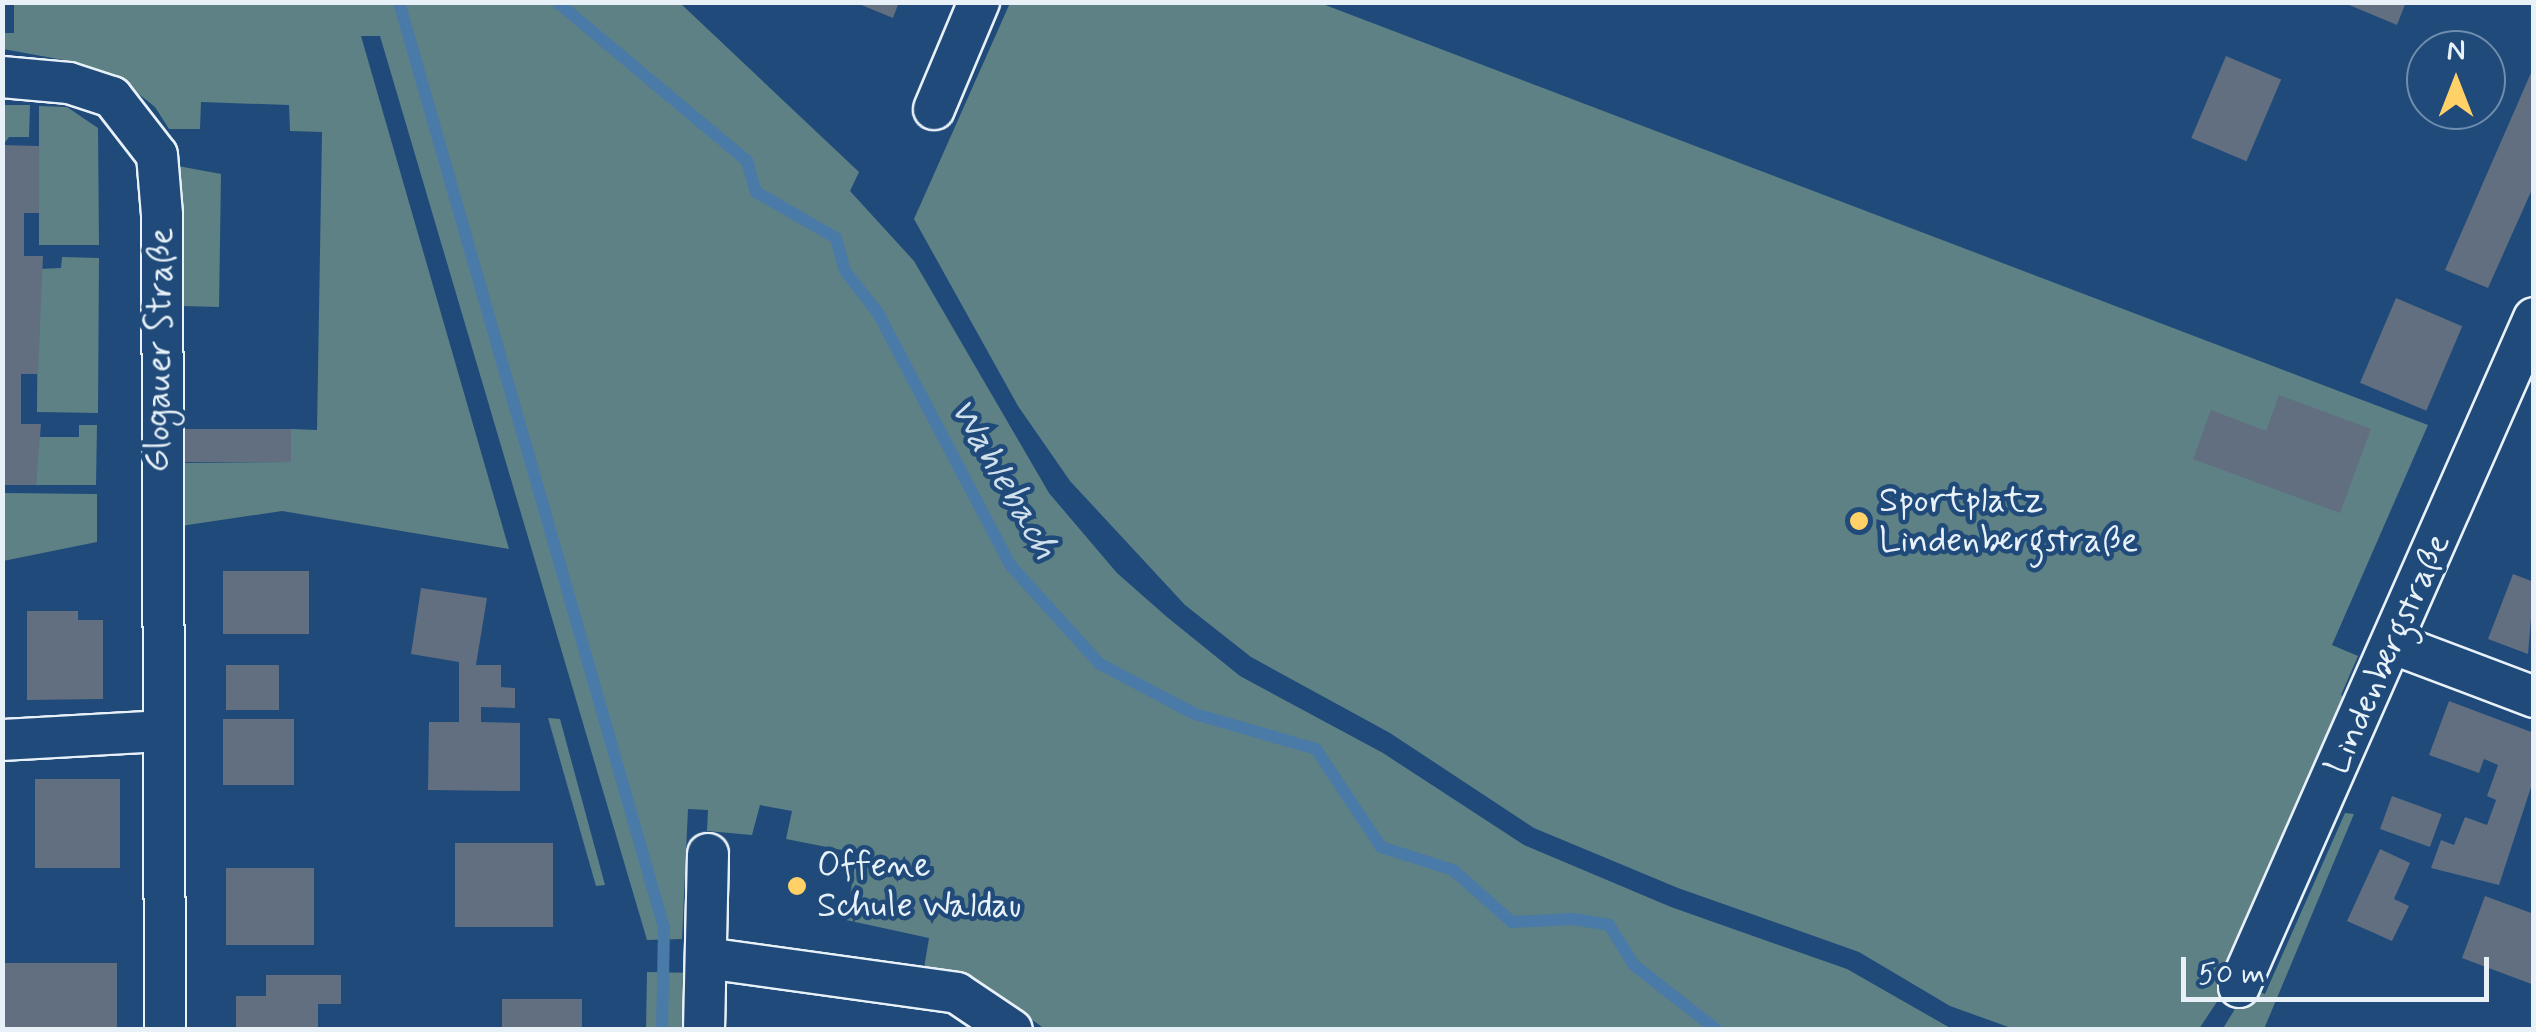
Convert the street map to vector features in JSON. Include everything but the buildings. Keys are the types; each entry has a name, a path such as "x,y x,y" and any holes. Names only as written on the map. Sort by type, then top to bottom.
{"street":[{"path":"934,109 980,2"},
{"name":"Glogauer Straße","path":"2,77 70,83 112,98 140,125 157,155 165,1030"},
{"name":"Lindenbergstraße","path":"2239,987 2394,644 2534,318"},
{"path":"2394,644 2534,697"},
{"path":"2,740 163,731"},
{"path":"704,1030 708,854"},
{"path":"706,958 958,993 1012,1030"}],"green space":[{"path":"14,2 680,3 859,172 850,191 914,261 1049,493 1117,573 1240,676 1383,753 1524,845 1671,907 1847,969 1952,1029 1045,1029 976,980 924,968 929,938 846,920 857,853 786,839 792,811 760,805 752,835 707,831 708,810 688,809 682,939 647,940 380,36 361,36 509,549 282,511 181,526 180,463 290,462 291,429 317,430 322,132 290,131 289,105 201,102 200,129 169,129 155,107 119,78 80,63 3,49 2,33 14,33"},
{"name":"Sportplatz Lindenbergstraße","path":"1010,3 1320,3 2428,425 2332,645 2358,656 2341,695 2353,701 2230,982 2199,1029 2014,1029 1950,1006 1859,952 1678,888 1534,828 1390,733 1251,657 1185,605 1070,481 1018,406 914,219"},
{"path":"3,105 30,105 29,137 9,137 3,145"},
{"path":"39,106 67,107 98,128 99,245 39,245"},
{"path":"178,166 221,174 219,307 183,306"},
{"path":"62,257 99,258 98,413 37,412 38,269 61,268"},
{"path":"79,425 97,425 96,485 36,485 37,437 79,437"},
{"path":"3,493 97,494 97,542 3,561"},
{"path":"548,718 560,719 605,885 596,886"},
{"path":"2345,813 2354,814 2264,1029 2222,1030 2248,988 2265,994"},
{"path":"647,972 686,973 685,1030 646,1030"}],"waterway":[{"path":"399,2 664,928 662,1030"},
{"name":"Wahlebach","path":"557,2 747,161 756,192 836,238 845,271 878,313 1011,566 1100,664 1195,714 1316,749 1381,847 1453,870 1512,922 1572,919 1609,925 1634,965 1717,1030"}],"place":[{"name":"Sportplatz Lindenbergstraße","path":"1859,521"},
{"name":"Offene Schule Waldau","path":"797,886"}]}
